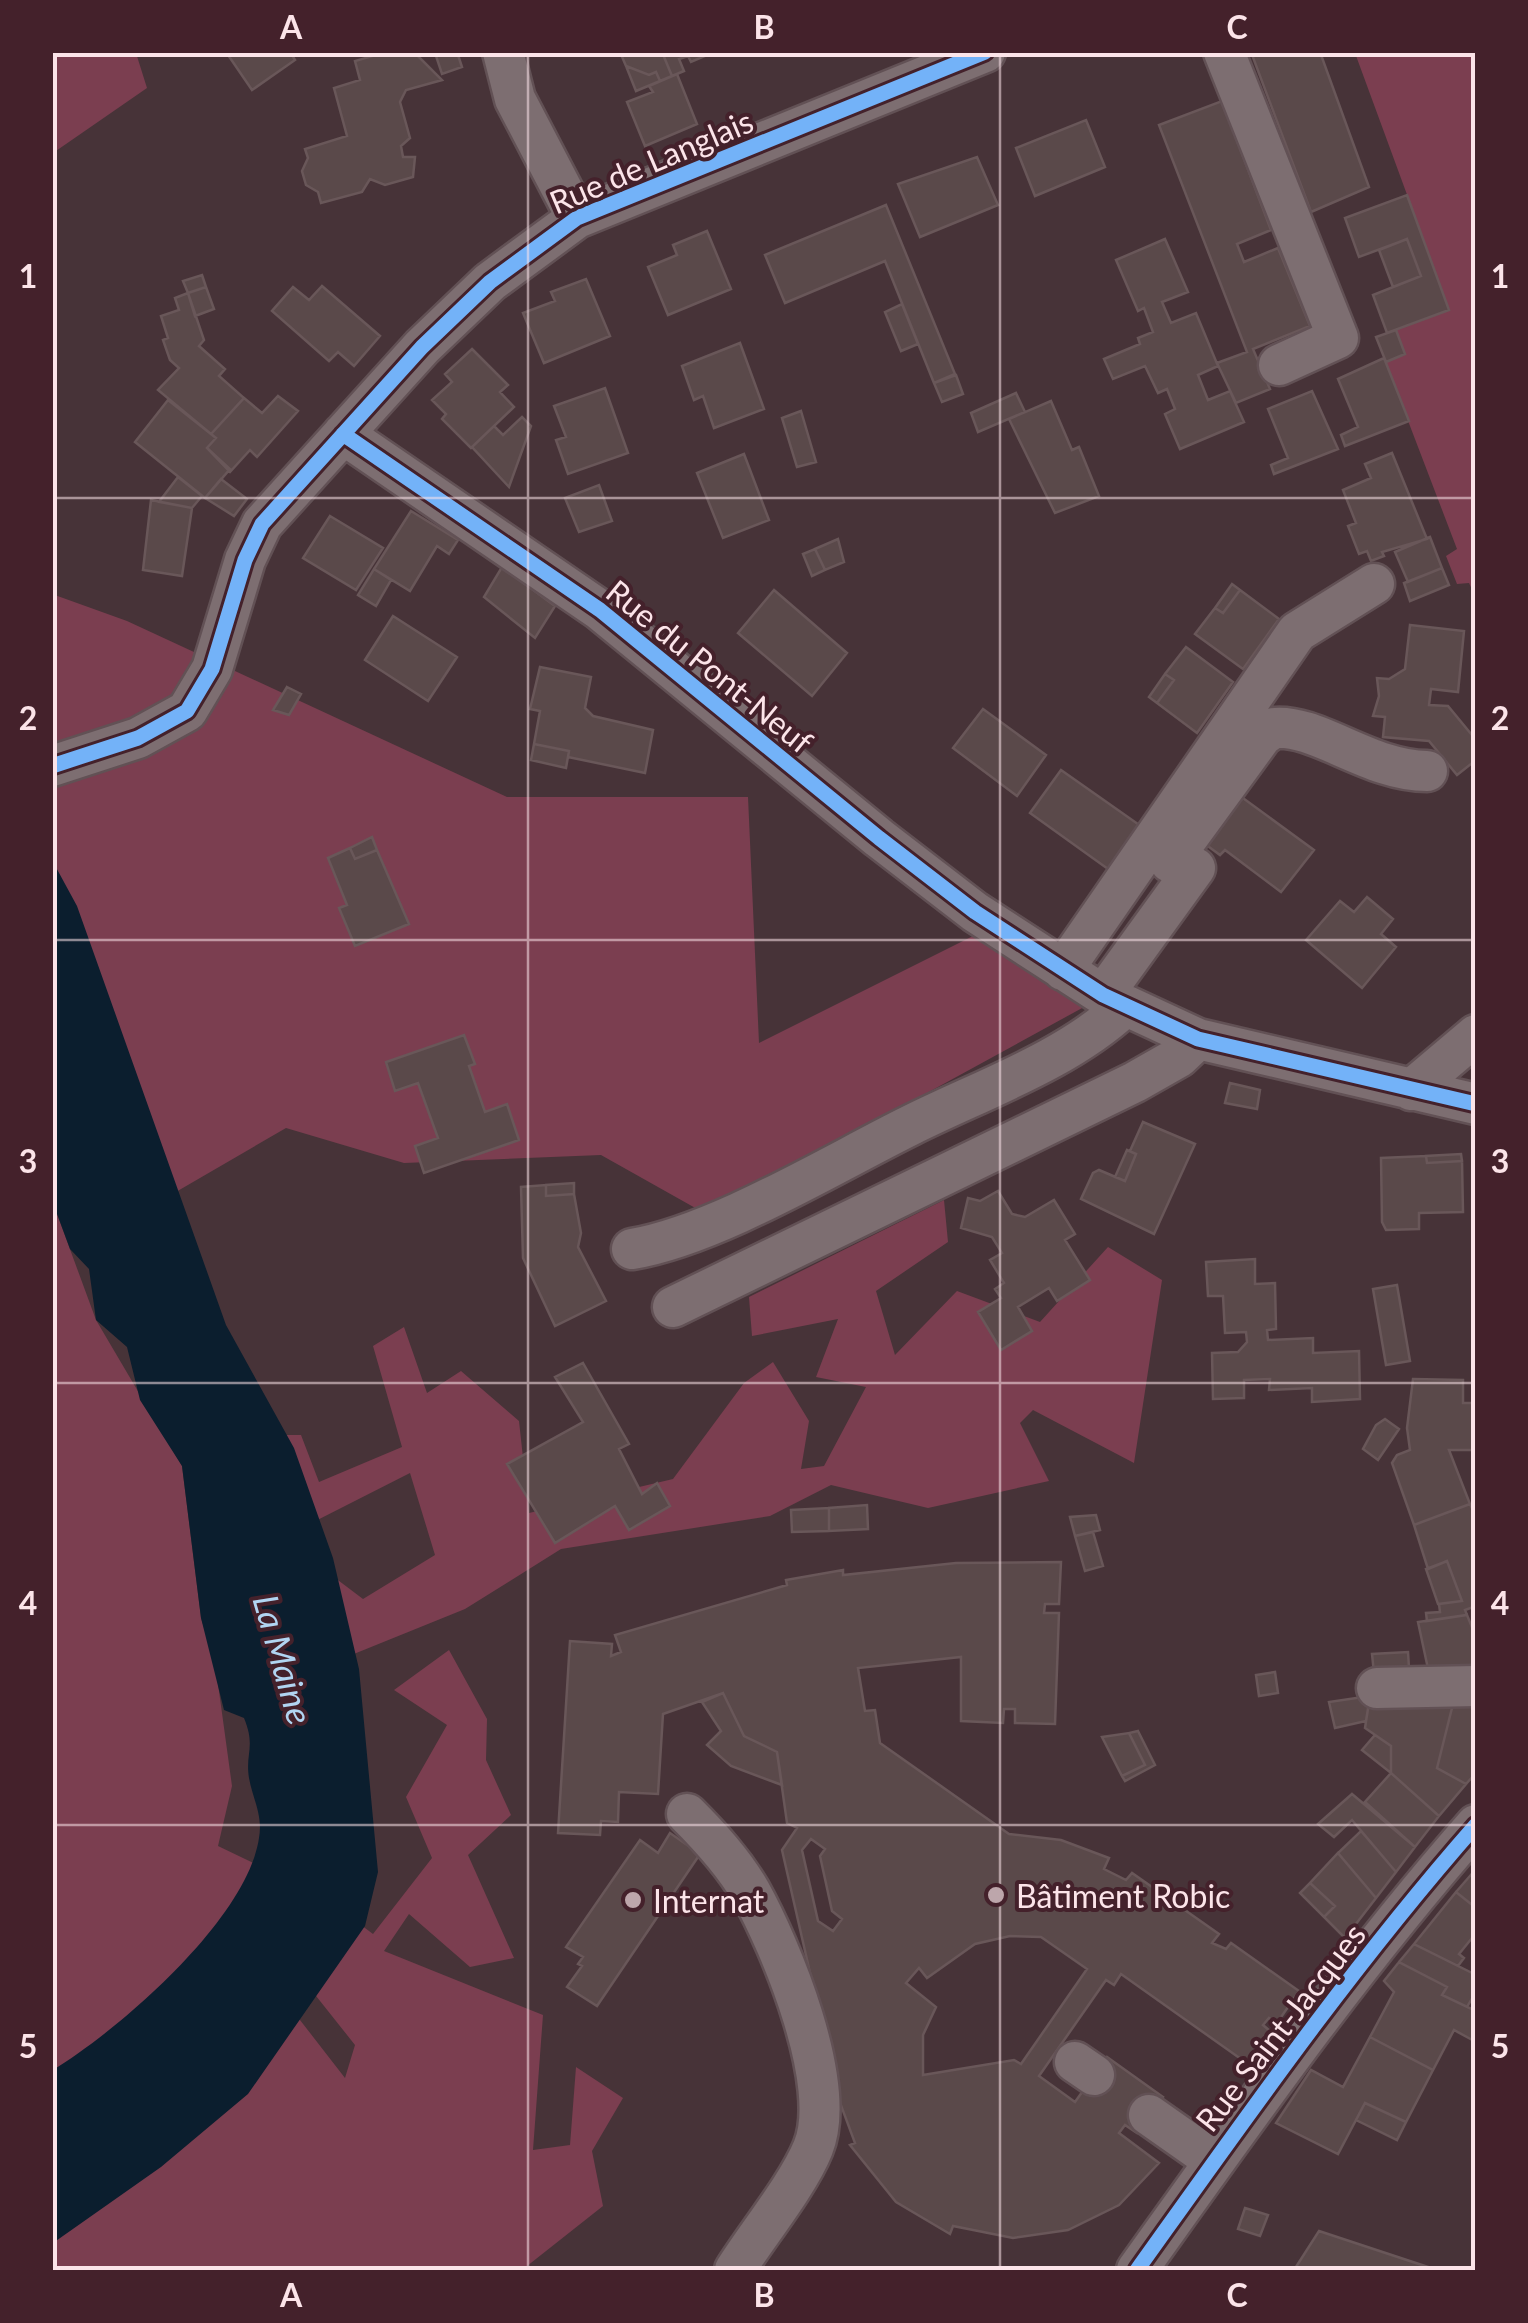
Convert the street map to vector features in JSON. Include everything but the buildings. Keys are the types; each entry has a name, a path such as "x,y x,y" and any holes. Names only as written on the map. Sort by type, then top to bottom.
{"street":[{"path":"503,52 515,99 577,218"},
{"name":"Rue de Langlais","path":"344,434 422,346 490,282 577,218 985,52"},
{"path":"1224,52 1338,338 1279,365"},
{"path":"52,766 138,738 187,711 212,669 244,560 262,524 344,434"},
{"name":"Rue du Pont-Neuf","path":"344,434 600,610 879,838 976,912 1093,988 1198,1039 1476,1104"},
{"path":"632,1249 689,1234 1086,1038 1093,988 1297,632 1337,603 1374,584"},
{"path":"1093,988 1262,736 1273,728 1310,734 1378,764 1428,771"},
{"path":"1093,988 1195,868"},
{"path":"1411,1090 1476,1035"},
{"path":"673,1307 1135,1082 1178,1057 1198,1039"},
{"path":"1377,1688 1476,1686"},
{"path":"687,1814 724,1852 750,1892 806,2032 820,2100 814,2146 734,2270"},
{"name":"Rue Saint-Jacques","path":"1137,2270 1212,2160 1420,1889 1476,1825"},
{"path":"1150,2115 1212,2160"}],"shaded area":[{"path":"53,52 136,53 147,88 53,153"},
{"path":"1355,53 1475,53 1475,596 1469,583 1457,584 1446,556 1457,549 1376,337 1449,309"},
{"path":"52,594 127,621 507,797 748,797 759,1043 975,935 1084,1007 706,1214 601,1155 404,1163 286,1128 150,1207 53,972"},
{"path":"944,1200 948,1242 876,1291 895,1355 957,1291 1040,1322 1108,1247 1162,1280 1134,1463 1033,1410 1020,1423 1049,1481 928,1508 831,1485 770,1516 561,1549 465,1609 339,1660 310,1559 363,1599 435,1555 410,1473 278,1540 245,1435 301,1435 319,1482 402,1447 373,1346 404,1327 427,1393 461,1371 519,1421 529,1513 673,1479 744,1383 773,1362 809,1421 801,1469 824,1466 866,1387 816,1377 838,1319 752,1336 749,1297"},
{"path":"53,1203 96,1320 182,1466 201,1618 215,1662 232,1786 218,1846 289,1880 248,1953 345,2078 355,2045 301,1977 353,1919 373,1934 432,1858 406,1797 447,1725 394,1690 449,1650 487,1719 486,1760 511,1815 468,1855 514,1958 470,1967 409,1914 384,1951 543,2015 533,2150 570,2145 576,2067 623,2098 592,2151 603,2206 522,2270 53,2270"}],"water":[{"name":"La Maine","path":"52,860 77,906 226,1325 294,1448 333,1558 359,1669 378,1872 365,1926 248,2094 161,2167 53,2243 53,2070 144,2000 206,1936 249,1870 260,1830 249,1778 247,1728 244,1718 224,1710 201,1618 182,1466 140,1400 127,1347 96,1320 89,1269 70,1249 53,1203"}],"cycle path":[{"path":"52,766 138,738 187,711 212,669 245,560 262,524 422,347 490,282 577,218 985,52"},
{"path":"343,434 600,610 975,912 1103,995 1198,1039 1476,1104"},
{"path":"1137,2270 1343,1988 1476,1825"}],"place":[{"name":"Bâtiment Robic","path":"996,1895"},
{"name":"Internat","path":"633,1900"}]}
